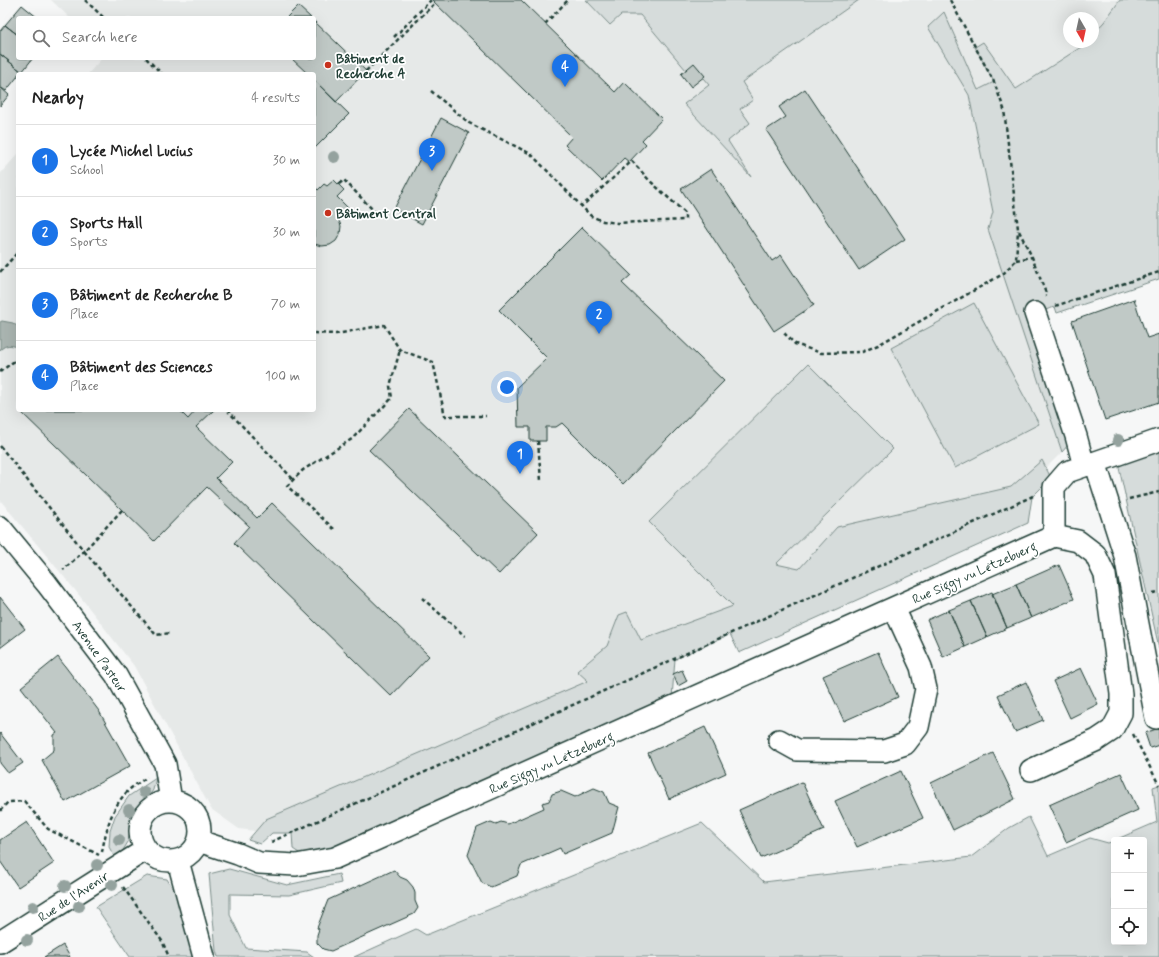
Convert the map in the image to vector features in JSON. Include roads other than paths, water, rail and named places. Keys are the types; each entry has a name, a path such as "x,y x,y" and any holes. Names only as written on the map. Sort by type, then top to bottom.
{"street":[{"path":"1043,311 1076,436 1109,503 1125,556 1156,718"},
{"path":"1031,770 1096,740 1112,730 1121,712 1122,694 1105,575 1095,554 1078,541 1054,536 1054,487 1067,472 1159,440"},
{"name":"Avenue Pasteur","path":"1,530 47,584 116,676 165,764 171,800"},
{"name":"Rue Siggy vu Lëtzebuerg","path":"199,841 238,854 259,863 296,865 336,858 1054,536"},
{"path":"779,740 797,750 884,750 905,744 918,727 926,688 921,668 894,608"},
{"path":"171,800 182,803 192,809 198,818 201,829 199,841 195,850 187,857 178,861 169,862 160,860 145,850 139,830 142,819 149,809 159,803 171,800"},
{"name":"Rue de l'Avenir","path":"0,942 145,850"},
{"path":"178,861 204,957"}],"place":[{"name":"Bâtiment de Recherche A","path":"328,65"},
{"name":"Bâtiment des Sciences","path":"565,87"},
{"name":"Bâtiment de Recherche B","path":"432,171"},
{"name":"Bâtiment Central","path":"328,213"},
{"name":"Sports Hall","path":"599,334"},
{"name":"Lycée Michel Lucius","path":"520,474"}]}
